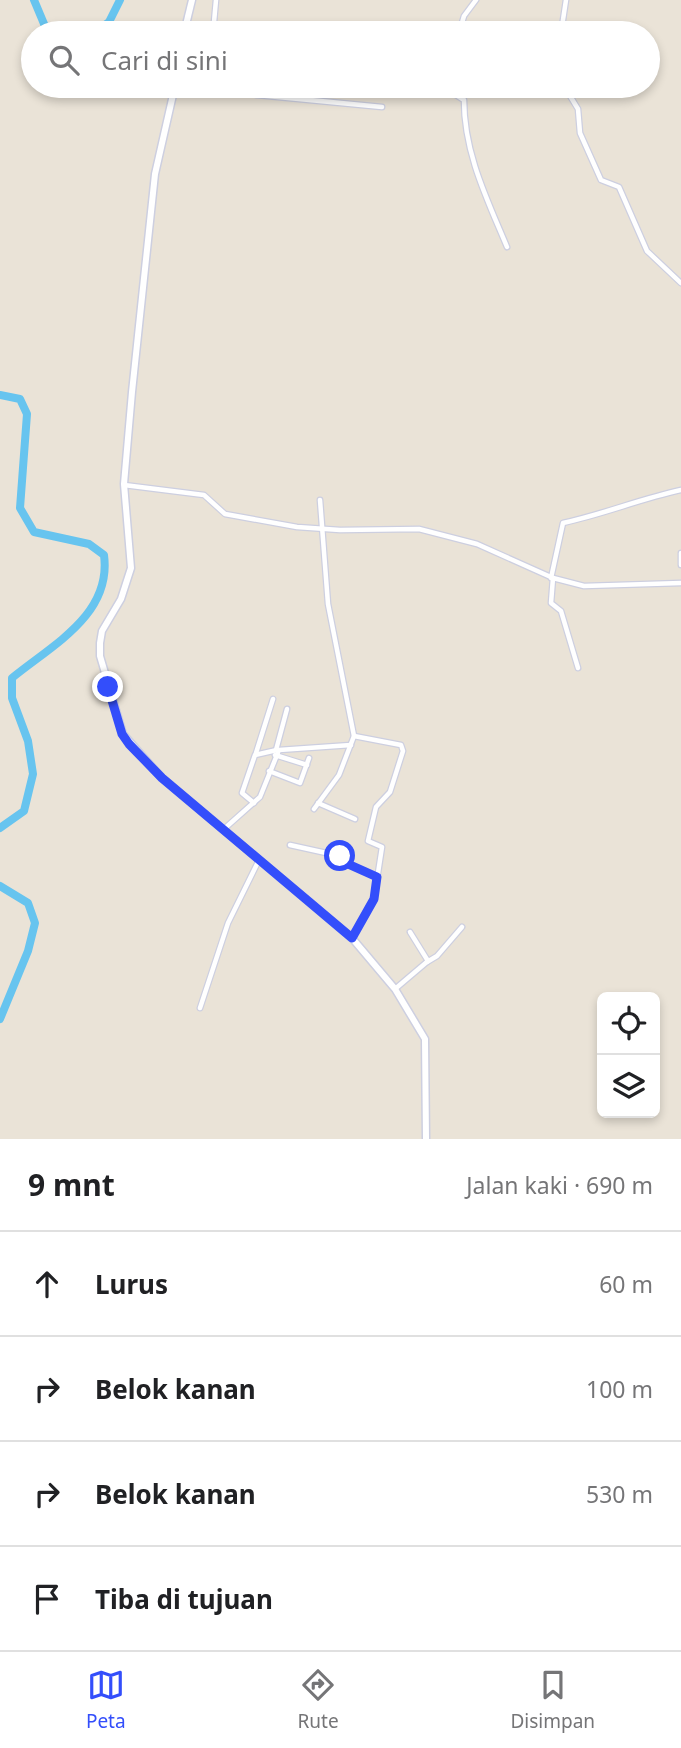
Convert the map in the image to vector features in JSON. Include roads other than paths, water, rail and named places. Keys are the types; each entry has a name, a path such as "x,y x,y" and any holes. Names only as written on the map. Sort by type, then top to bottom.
{"street":[{"path":"186,21 192,0"},
{"path":"214,21 216,0"},
{"path":"463,21 475,0"},
{"path":"563,21 566,0"},
{"path":"172,98 155,174 124,484 131,568 121,599 102,631 100,656 122,734 129,744 162,778 352,938 395,989 425,1039 426,1139"},
{"path":"299,98 382,107"},
{"path":"461,98 464,100 468,148 507,247"},
{"path":"571,98 578,109 580,133 601,180 619,187 648,251 681,282"},
{"path":"124,484 188,491 204,495 225,514 324,530 419,529 477,544 552,578 584,586 681,583"},
{"path":"578,668 561,611 551,603 552,578 563,523 621,509 634,500 681,490"},
{"path":"314,809 339,775 354,736 328,604 320,500"},
{"path":"681,552 681,565"},
{"path":"254,803 242,793 273,699"},
{"path":"224,829 261,795 277,751 287,709"},
{"path":"352,938 374,899 382,847 368,841 376,807 390,792 403,747 354,736"},
{"path":"256,753 351,745"},
{"path":"277,751 307,765"},
{"path":"269,771 300,783 309,758"},
{"path":"318,803 355,819"},
{"path":"290,845 339,856 348,864 377,877"},
{"path":"200,1008 228,923 259,860"},
{"path":"395,989 437,956 462,927"},
{"path":"410,933 427,962"}],"waterway":[{"path":"34,0 43,21"},
{"path":"110,21 120,0"},
{"path":"0,395 20,399 27,414 20,508 34,532 89,544 104,555 104,576 99,595 89,612 61,640 12,678 12,698 28,741 33,774 24,811 0,828"},
{"path":"0,886 28,903 35,923 28,951 0,1019"}]}
